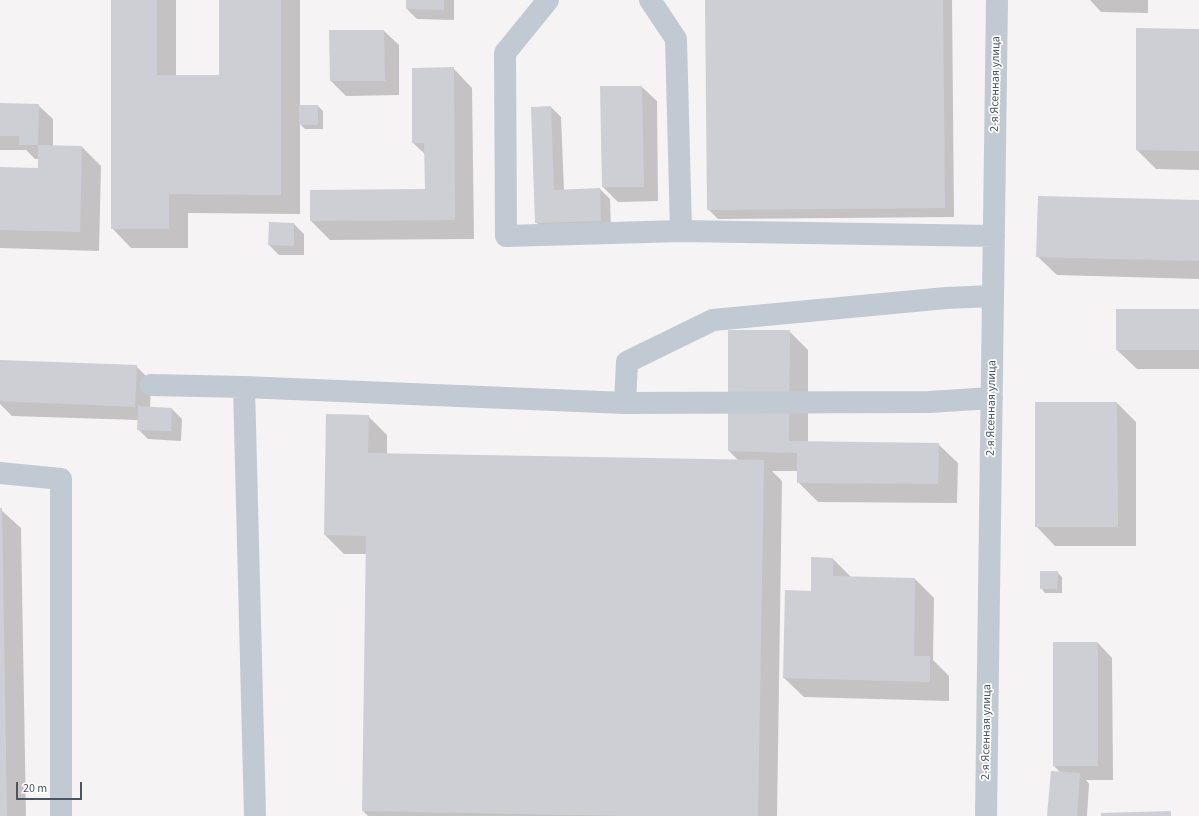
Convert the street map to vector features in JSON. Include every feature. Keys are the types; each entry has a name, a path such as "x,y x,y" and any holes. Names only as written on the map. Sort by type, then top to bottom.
{"street":[{"path":"548,0 505,53 506,236 681,231 994,236"},
{"path":"650,0 676,39 681,231"},
{"name":"2-я Ясенная улица","path":"986,816 997,0"},
{"path":"625,403 627,362 713,320 946,298 993,296"},
{"path":"151,385 244,387 625,403 929,402 992,398"},
{"path":"244,387 255,816"},
{"path":"0,473 61,479 61,816"}],"building":[{"path":"111,0 157,0 157,75 219,75 219,0 281,0 281,195 169,194 169,229 111,229"},
{"path":"406,0 444,0 444,10 406,9"},
{"path":"705,0 943,0 945,208 707,210"},
{"path":"1136,28 1199,29 1199,151 1136,150"},
{"path":"329,30 384,30 385,81 330,81"},
{"path":"454,67 455,220 310,221 310,190 425,189 424,143 412,143 412,68"},
{"path":"600,86 642,86 644,187 602,187"},
{"path":"0,103 39,104 38,145 19,145 19,136 0,136"},
{"path":"299,105 318,105 318,125 299,125"},
{"path":"551,106 554,190 600,188 601,221 535,223 531,107"},
{"path":"38,145 82,146 80,232 0,230 0,167 38,168"},
{"path":"1038,196 1199,200 1199,261 1036,257"},
{"path":"269,222 294,223 294,246 268,245"},
{"path":"1116,309 1199,309 1199,350 1116,350"},
{"path":"728,330 790,330 789,441 939,443 938,484 797,483 797,453 728,451"},
{"path":"0,360 137,365 135,407 0,401"},
{"path":"1035,402 1117,402 1118,527 1035,527"},
{"path":"138,406 172,408 171,431 137,430"},
{"path":"326,414 369,415 368,453 764,460 758,816 625,816 362,811 366,536 324,535"},
{"path":"0,508 2,508 7,816 0,816"},
{"path":"811,557 833,558 833,576 915,578 914,656 930,656 930,682 783,678 785,590 811,591"},
{"path":"1040,571 1058,571 1057,589 1040,589"},
{"path":"1053,642 1098,642 1098,766 1053,766"},
{"path":"1051,771 1080,773 1077,816 1047,816"},
{"path":"1171,811 1171,816 1101,816 1101,813"}]}
